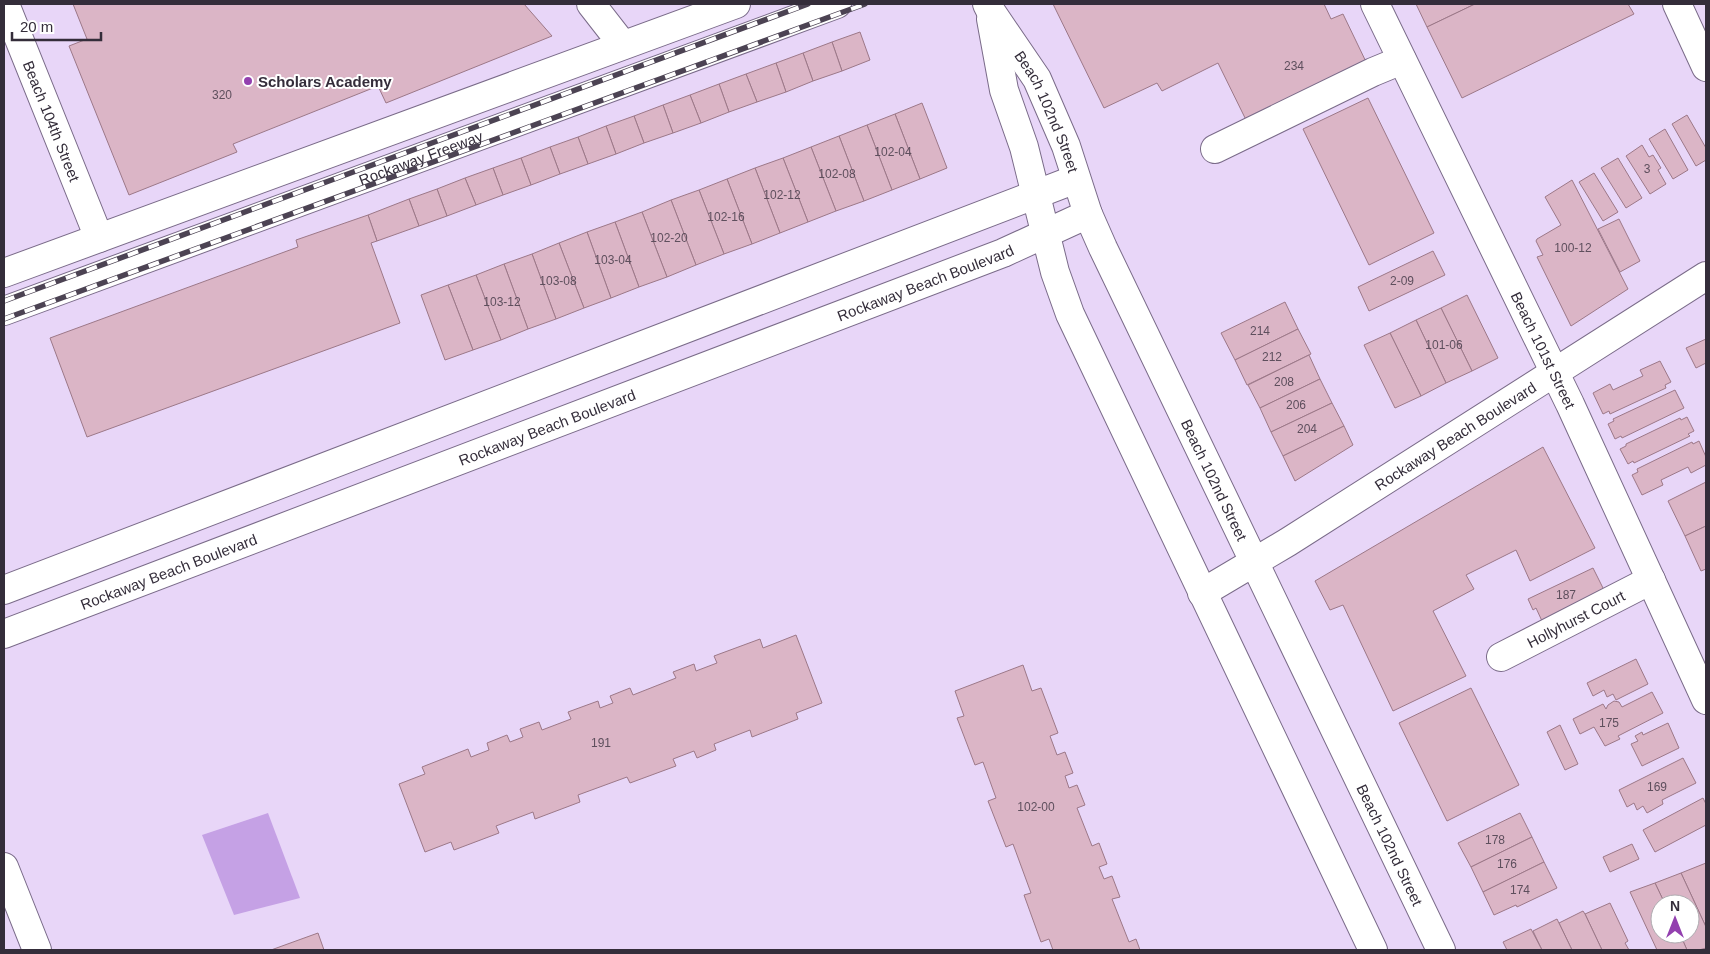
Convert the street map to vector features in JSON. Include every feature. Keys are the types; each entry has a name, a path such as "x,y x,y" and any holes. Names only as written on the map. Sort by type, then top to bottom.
{"street":[{"name":"Beach 104th Street","path":"5,4 100,238"},
{"path":"591,4 623,45"},
{"path":"4,273 736,4"},
{"name":"Rockaway Freeway","path":"4,311 838,4"},
{"name":"Beach 101st Street","path":"1375,4 1554,373 1706,700"},
{"path":"1677,4 1706,67"},
{"name":"Beach 102nd Street","path":"988,7 1037,79 1066,146 1088,214 1441,950"},
{"name":"Beach 102nd Street","path":"988,7 1004,90 1024,147 1062,294 1186,554 1202,594 1373,950"},
{"path":"1215,149 1402,60"},
{"path":"4,590 1076,179"},
{"name":"Rockaway Beach Boulevard","path":"4,634 1003,253 1088,214"},
{"name":"Rockaway Beach Boulevard","path":"1202,594 1255,563 1706,276"},
{"name":"Hollyhurst Court","path":"1501,657 1650,580"},
{"path":"4,867 37,950"}],"shaded area":[{"path":"268,813 300,898 234,915 202,835"}],"building":[{"path":"73,4 524,4 552,36 386,103 378,86 233,144 237,152 129,195 69,46 87,39"},
{"path":"1053,4 1324,4 1331,19 1343,14 1369,68 1249,126 1218,63 1162,91 1157,83 1104,108"},
{"path":"1416,4 1475,4 1427,27"},
{"path":"1475,4 1628,4 1634,14 1462,98 1427,27"},
{"path":"860,32 870,60 842,71 832,42"},
{"path":"832,42 842,71 813,81 803,53"},
{"path":"803,53 813,81 786,92 776,63"},
{"path":"776,63 786,92 757,102 746,74"},
{"path":"746,74 757,102 729,112 719,84"},
{"path":"719,84 729,112 701,123 690,95"},
{"path":"690,95 701,123 673,133 663,105"},
{"path":"1368,98 1434,233 1369,265 1303,129"},
{"path":"922,103 947,168 920,179 895,114"},
{"path":"663,105 673,133 644,143 634,116"},
{"path":"895,114 920,179 892,190 867,125"},
{"path":"1687,115 1706,148 1706,160 1696,166 1672,124"},
{"path":"634,116 644,143 616,154 606,126"},
{"path":"867,125 892,190 864,201 839,136"},
{"path":"606,126 616,154 588,164 578,137"},
{"path":"1665,129 1688,170 1673,179 1649,139"},
{"path":"839,136 864,201 836,211 811,147"},
{"path":"578,137 588,164 560,174 550,147"},
{"path":"1642,145 1649,157 1653,155 1661,168 1658,170 1666,184 1650,194 1626,156"},
{"path":"550,147 560,174 531,185 521,158"},
{"path":"811,147 836,211 808,222 783,158"},
{"path":"521,158 531,185 503,195 493,168"},
{"path":"783,158 808,222 780,233 755,168"},
{"path":"1618,158 1642,198 1626,208 1601,168"},
{"path":"493,168 503,195 476,205 465,178"},
{"path":"755,168 780,233 752,244 727,179"},
{"path":"1594,173 1618,212 1603,221 1579,182"},
{"path":"465,178 476,205 447,216 437,189"},
{"path":"727,179 752,244 724,254 699,190"},
{"path":"1572,180 1628,289 1571,326 1537,257 1543,255 1536,241 1561,225 1545,197"},
{"path":"437,189 447,216 419,226 409,199"},
{"path":"699,190 724,254 696,265 671,200"},
{"path":"409,199 419,226 377,241 368,215"},
{"path":"671,200 696,265 667,277 642,212"},
{"path":"642,212 667,277 639,287 615,222"},
{"path":"368,215 377,241 371,243 400,323 87,437 50,338 298,247 296,240"},
{"path":"1619,219 1640,261 1620,272 1598,229"},
{"path":"615,222 639,287 611,298 587,232"},
{"path":"587,232 611,298 584,308 559,243"},
{"path":"559,243 584,308 556,319 532,254"},
{"path":"1433,251 1445,275 1369,311 1358,287"},
{"path":"532,254 556,319 528,329 504,264"},
{"path":"504,264 528,329 501,340 476,275"},
{"path":"476,275 501,340 473,350 448,285"},
{"path":"448,285 473,350 445,360 421,295"},
{"path":"1467,295 1498,358 1472,371 1441,308"},
{"path":"1285,302 1298,329 1235,360 1221,333"},
{"path":"1441,308 1472,371 1446,383 1416,320"},
{"path":"1416,320 1446,383 1421,396 1390,333"},
{"path":"1298,329 1311,354 1247,385 1235,360"},
{"path":"1390,333 1421,396 1395,408 1364,345"},
{"path":"1706,339 1706,363 1696,368 1686,348"},
{"path":"1309,355 1320,379 1260,408 1248,385"},
{"path":"1660,361 1671,382 1665,385 1666,388 1610,414 1609,411 1603,414 1593,393 1610,384 1613,390 1643,376 1640,370"},
{"path":"1320,379 1332,403 1271,432 1260,408"},
{"path":"1675,390 1684,408 1622,438 1621,436 1615,439 1608,424 1614,421 1613,419"},
{"path":"1332,403 1344,426 1283,456 1271,432"},
{"path":"1687,417 1694,431 1688,434 1690,436 1634,463 1633,461 1628,464 1620,449 1626,446 1626,444 1680,418 1681,420"},
{"path":"1344,426 1353,445 1295,481 1283,456"},
{"path":"1699,441 1706,457 1706,465 1691,473 1688,467 1661,480 1663,485 1642,495 1632,475 1638,472 1637,469 1692,442 1693,444"},
{"path":"1543,447 1595,548 1530,581 1516,550 1466,575 1474,589 1433,611 1466,676 1393,711 1343,605 1330,610 1315,581"},
{"path":"1706,482 1706,526 1685,536 1668,501"},
{"path":"1706,526 1706,569 1701,571 1685,536"},
{"path":"1593,568 1605,592 1542,621 1536,608 1533,610 1528,599"},
{"path":"796,635 822,703 796,713 798,719 752,737 750,730 714,744 716,750 697,758 694,751 673,759 676,766 630,783 627,777 578,795 580,802 535,819 533,812 496,826 499,833 454,850 451,842 425,852 399,784 425,774 422,767 468,749 471,757 489,750 487,743 507,735 510,742 523,737 520,729 539,722 542,730 571,719 568,712 598,701 600,708 613,703 610,696 630,688 633,695 676,678 673,672 694,664 696,671 717,663 714,656 760,639 763,648"},
{"path":"1636,659 1648,684 1616,700 1613,694 1607,697 1604,690 1593,696 1587,683"},
{"path":"1023,665 1032,691 1041,688 1058,733 1050,736 1057,755 1065,752 1073,773 1065,776 1069,788 1077,785 1085,805 1077,808 1092,846 1099,843 1107,864 1099,867 1104,879 1112,876 1120,897 1112,899 1129,942 1136,939 1140,950 1053,950 1049,939 1041,942 1024,895 1031,893 1013,844 1006,847 988,801 996,798 983,762 975,765 957,718 964,716 955,691"},
{"path":"1471,688 1519,785 1447,821 1399,723"},
{"path":"1652,692 1663,713 1618,736 1620,739 1605,746 1594,727 1580,734 1573,719 1603,704 1606,709 1614,701 1619,702 1622,707"},
{"path":"1668,723 1679,748 1642,766 1631,744 1638,741 1635,736 1642,732 1643,735"},
{"path":"1560,725 1578,764 1565,770 1547,732"},
{"path":"1683,758 1696,783 1662,800 1663,804 1647,813 1643,806 1637,810 1634,803 1627,807 1619,790"},
{"path":"1703,798 1706,804 1706,825 1655,852 1643,830"},
{"path":"1520,813 1532,837 1471,867 1458,843"},
{"path":"1532,837 1544,862 1483,892 1471,867"},
{"path":"1632,844 1639,859 1610,872 1603,857"},
{"path":"1544,862 1557,888 1517,907 1516,905 1494,915 1483,892"},
{"path":"1706,863 1706,927 1700,914 1700,894 1691,894 1681,873"},
{"path":"1681,873 1691,894 1660,894 1655,883"},
{"path":"1655,883 1660,894 1650,894 1650,935 1630,892"},
{"path":"1610,903 1628,941 1625,943 1629,950 1602,950 1585,914"},
{"path":"1583,911 1602,950 1572,950 1559,923"},
{"path":"1700,914 1706,927 1706,948 1687,950 1684,944 1700,944"},
{"path":"1557,919 1572,950 1542,950 1533,931"},
{"path":"1531,929 1542,950 1507,950 1503,942"},
{"path":"318,933 324,950 271,950"},
{"path":"1654,944 1684,944 1687,950 1657,950"}],"railway":[{"path":"4,301 808,4"},
{"path":"4,319 865,4"}],"place":[{"name":"Scholars Academy","path":"248,81"}]}
